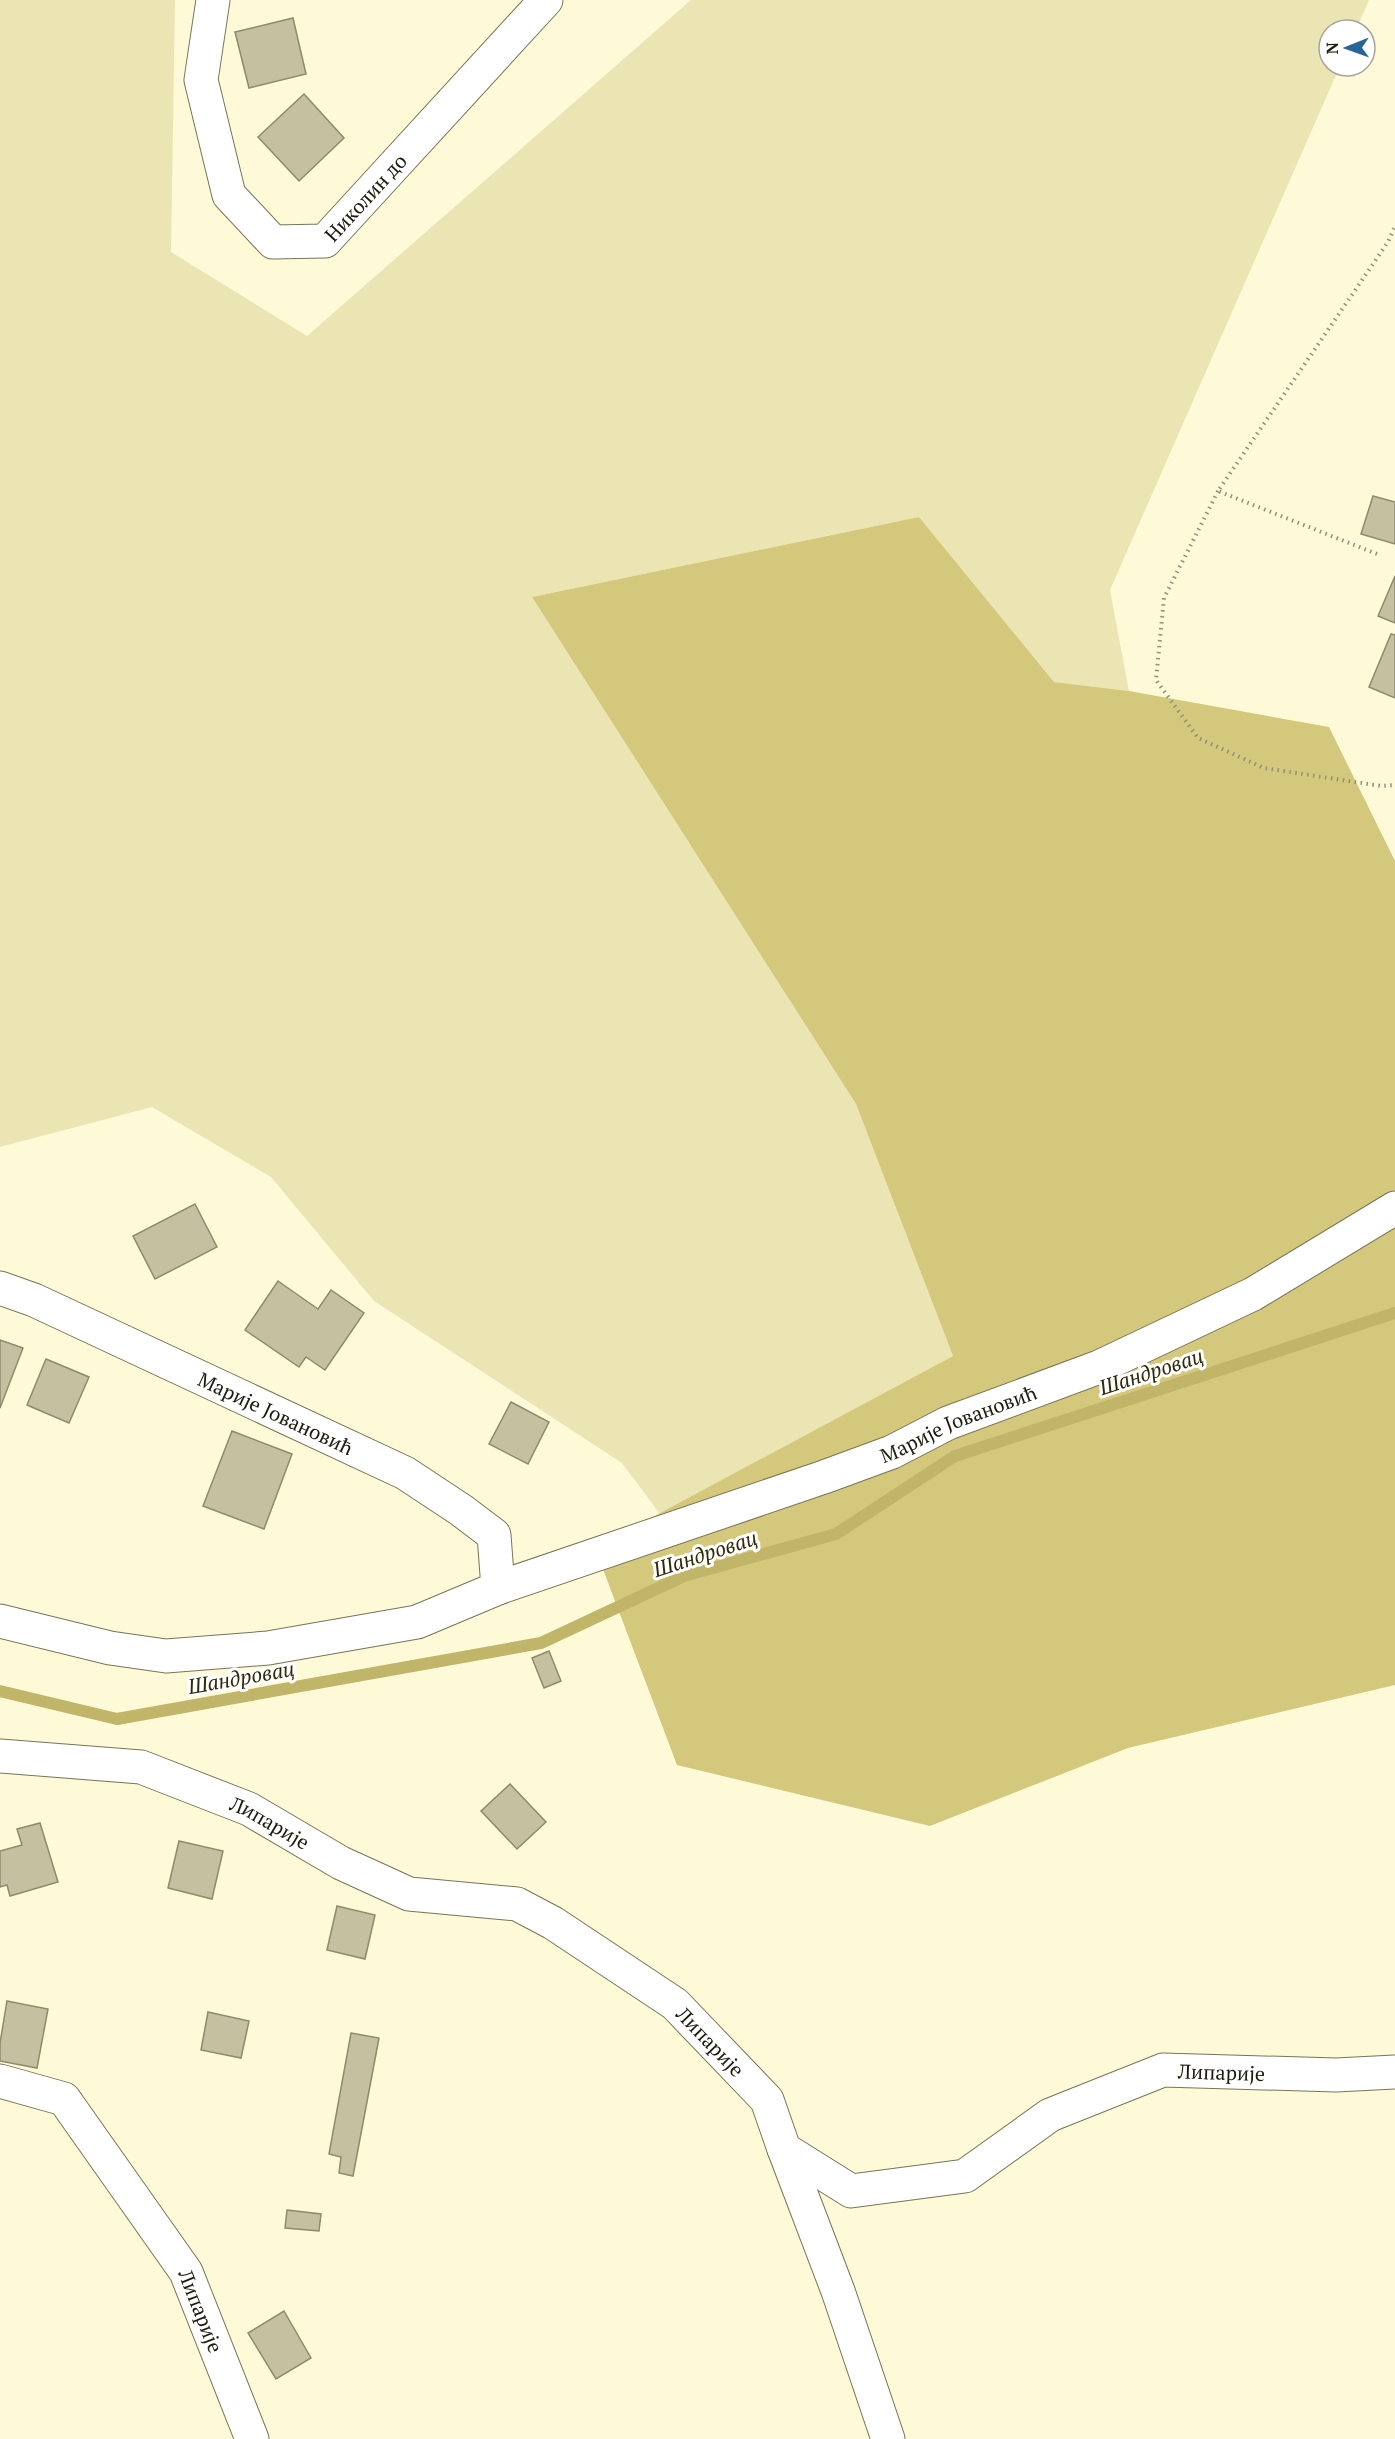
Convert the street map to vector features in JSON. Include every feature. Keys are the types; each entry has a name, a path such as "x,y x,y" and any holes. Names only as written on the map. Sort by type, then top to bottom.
{"street":[{"name":"Николин до","path":"213,0 201,80 226,183 229,195 273,242 325,241 546,0"},
{"name":"Марије Јовановић","path":"0,1621 110,1648 166,1656 268,1648 417,1622 498,1588 892,1452 948,1423 1100,1367 1253,1294 1395,1208"},
{"name":"Марије Јовановић","path":"0,1288 34,1300 405,1473 494,1535 498,1588"},
{"name":"Липарије","path":"0,1756 141,1767 249,1809 341,1863 410,1894 517,1904 553,1923 675,2004 767,2100 784,2149 851,2192 965,2176 1050,2115 1163,2070 1336,2075 1395,2072"},
{"name":"Липарије","path":"0,2081 64,2099 186,2272 252,2439"},
{"path":"784,2149 838,2291 888,2439"}],"path":[{"path":"1395,226 1388,242 1218,491 1164,598 1156,680 1198,738 1264,768 1381,786 1395,785"},
{"path":"1218,491 1377,554"}],"shaded area":[{"path":"0,0 175,0 171,252 307,336 691,0 1369,0 1361,18 1317,18 1317,78 1335,78 1110,590 1129,691 1054,682 919,517 532,597 856,1104 953,1356 660,1514 622,1463 374,1301 271,1177 152,1107 0,1147"},
{"path":"919,517 1054,682 1129,691 1329,727 1395,861 1395,1685 1128,1748 930,1826 677,1765 595,1548 953,1356 856,1104 532,597"}],"building":[{"path":"293,18 306,74 249,88 235,32"},
{"path":"304,94 344,138 299,181 258,137"},
{"path":"1373,496 1395,502 1395,544 1361,534"},
{"path":"1395,576 1395,623 1378,616"},
{"path":"1391,634 1395,635 1395,698 1369,687"},
{"path":"195,1204 217,1247 155,1279 133,1236"},
{"path":"278,1281 318,1309 331,1290 364,1313 325,1370 306,1357 299,1367 245,1330"},
{"path":"0,1340 23,1348 0,1408"},
{"path":"46,1359 89,1377 69,1423 27,1405"},
{"path":"511,1402 549,1422 528,1464 489,1444"},
{"path":"232,1431 292,1454 264,1529 203,1506"},
{"path":"549,1651 561,1681 544,1688 532,1658"},
{"path":"510,1784 546,1822 517,1849 481,1811"},
{"path":"40,1823 58,1882 10,1896 7,1885 0,1887 0,1851 22,1845 17,1829"},
{"path":"179,1841 223,1851 212,1899 168,1888"},
{"path":"337,1906 375,1915 365,1959 327,1950"},
{"path":"7,2001 48,2009 37,2068 0,2061 0,2043"},
{"path":"208,2012 249,2021 241,2058 201,2050"},
{"path":"351,2033 379,2038 353,2176 339,2173 341,2157 329,2154"},
{"path":"287,2210 321,2214 319,2231 285,2228"},
{"path":"284,2311 311,2358 276,2379 248,2333"}],"waterway":[{"name":"Шандровац","path":"0,1691 117,1719 541,1643 684,1576 836,1534 955,1456 1395,1313"}]}
